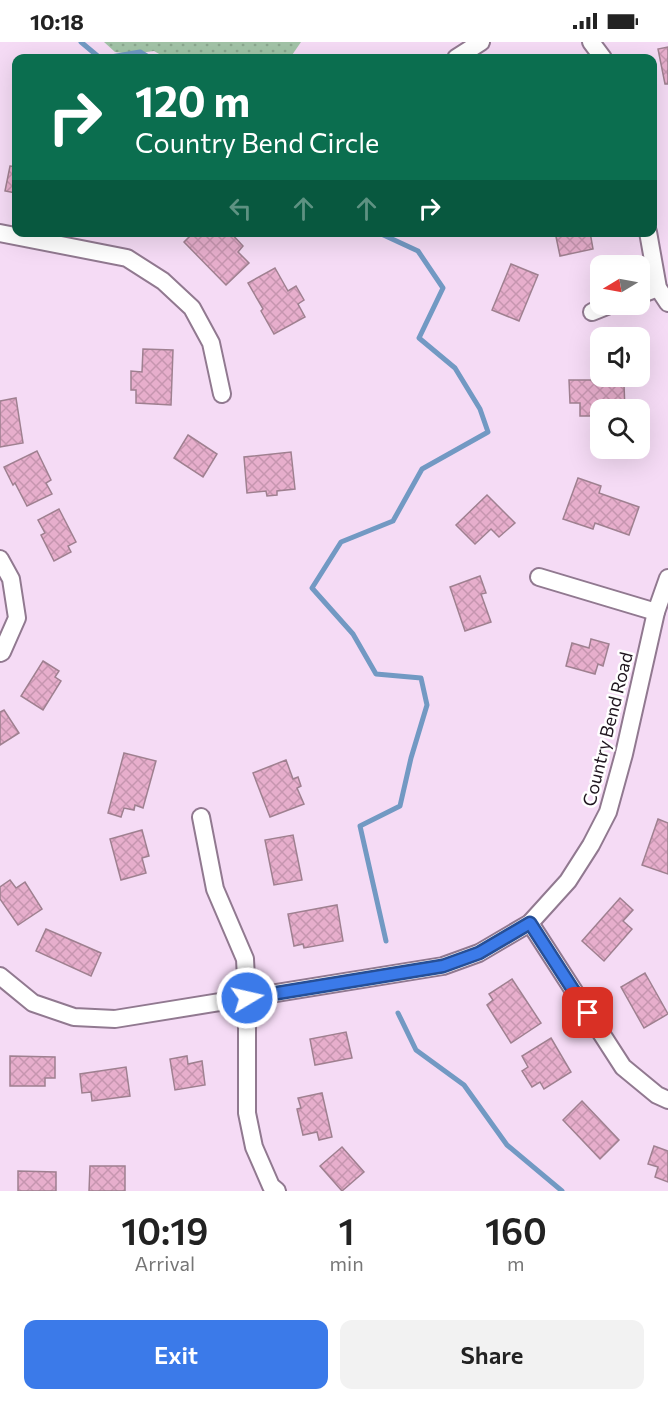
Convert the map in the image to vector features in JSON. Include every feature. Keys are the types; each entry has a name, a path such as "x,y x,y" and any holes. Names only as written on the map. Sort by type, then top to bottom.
{"street":[{"path":"462,54 481,42"},
{"path":"20,237 127,258 163,281 192,308 211,343 222,394"},
{"path":"649,237 658,288 668,303"},
{"path":"650,291 658,288"},
{"path":"0,559 11,579 17,618 0,653"},
{"path":"539,577 656,612"},
{"name":"Country Bend Road","path":"0,976 33,1003 74,1017 115,1019 443,966 479,953 530,923 568,881 591,845 608,812 624,754 656,612 668,578"},
{"path":"201,817 214,889 245,959 247,1113 254,1147 271,1189"},
{"path":"530,923 623,1067 657,1095 668,1100"}],"green space":[{"path":"104,42 301,42 293,54 159,54 154,51 132,54 115,52"}],"building":[{"path":"668,47 668,84 665,84 658,49"},
{"path":"10,166 12,166 12,192 5,191"},
{"path":"189,237 235,237 243,246 238,252 249,263 226,285 184,242"},
{"path":"556,237 591,237 593,249 560,256"},
{"path":"511,264 538,275 519,321 492,310"},
{"path":"275,268 288,291 296,286 304,300 298,304 305,317 274,334 248,283"},
{"path":"143,349 173,350 171,405 136,403 136,390 131,390 131,371 142,372"},
{"path":"569,380 590,380 590,387 624,387 625,399 590,399 590,416 580,416 580,403 570,403"},
{"path":"16,398 23,443 0,447 0,401"},
{"path":"188,435 217,454 203,477 174,458"},
{"path":"37,451 51,480 46,483 52,494 27,506 4,467"},
{"path":"291,452 295,489 277,491 277,495 267,496 266,491 247,493 244,457"},
{"path":"578,478 601,486 599,493 639,507 629,535 595,523 593,529 563,519"},
{"path":"487,495 515,523 499,537 491,529 475,544 456,525"},
{"path":"59,509 76,542 68,546 71,552 54,561 41,535 45,533 38,520"},
{"path":"480,576 486,593 481,594 491,622 465,631 450,587"},
{"path":"591,639 609,644 603,666 598,664 595,674 566,666 572,643 589,648"},
{"path":"43,661 59,671 55,677 61,681 43,710 21,696"},
{"path":"4,710 19,733 0,745 0,712"},
{"path":"124,753 156,761 143,808 135,805 134,810 124,808 121,817 108,813"},
{"path":"286,760 293,779 298,777 301,786 297,788 304,804 270,817 253,773"},
{"path":"658,819 668,823 668,874 642,865"},
{"path":"142,830 149,856 142,858 146,873 121,880 110,839"},
{"path":"293,835 302,880 274,885 265,840"},
{"path":"10,880 16,888 25,882 42,909 18,925 0,899 0,887"},
{"path":"620,898 633,910 623,921 632,929 604,961 582,941"},
{"path":"337,905 343,941 304,948 303,944 294,946 288,914"},
{"path":"46,929 101,953 91,976 36,951"},
{"path":"645,973 668,1014 644,1028 621,987"},
{"path":"512,979 541,1023 511,1043 487,1005 493,1000 489,994"},
{"path":"346,1032 352,1058 315,1065 310,1039"},
{"path":"551,1038 571,1072 544,1089 540,1082 532,1087 522,1071 528,1067 522,1056"},
{"path":"10,1056 55,1057 55,1078 45,1078 45,1086 10,1086"},
{"path":"187,1056 188,1064 202,1061 205,1085 175,1090 170,1059"},
{"path":"126,1067 130,1096 92,1101 91,1092 82,1093 80,1074"},
{"path":"322,1093 332,1137 319,1140 317,1132 303,1135 297,1109 301,1108 298,1098"},
{"path":"582,1101 619,1140 600,1159 563,1120"},
{"path":"654,1146 668,1151 668,1182 655,1177 658,1167 648,1164"},
{"path":"342,1147 364,1172 342,1191 320,1166"},
{"path":"90,1166 125,1166 125,1191 89,1191"},
{"path":"18,1171 56,1172 56,1191 18,1191"}],"waterway":[{"path":"81,42 95,54"},
{"path":"128,54 140,52 143,54"},
{"path":"386,941 360,826 400,806 427,705 421,678 376,674 353,634 312,588 341,542 393,521 422,469 488,432 480,409 455,368 419,338 443,288 418,251 388,237"},
{"path":"398,1013 416,1050 464,1085 507,1145 562,1191"}],"route":[{"path":"247,998 443,966 479,953 530,923 588,1013"}]}
